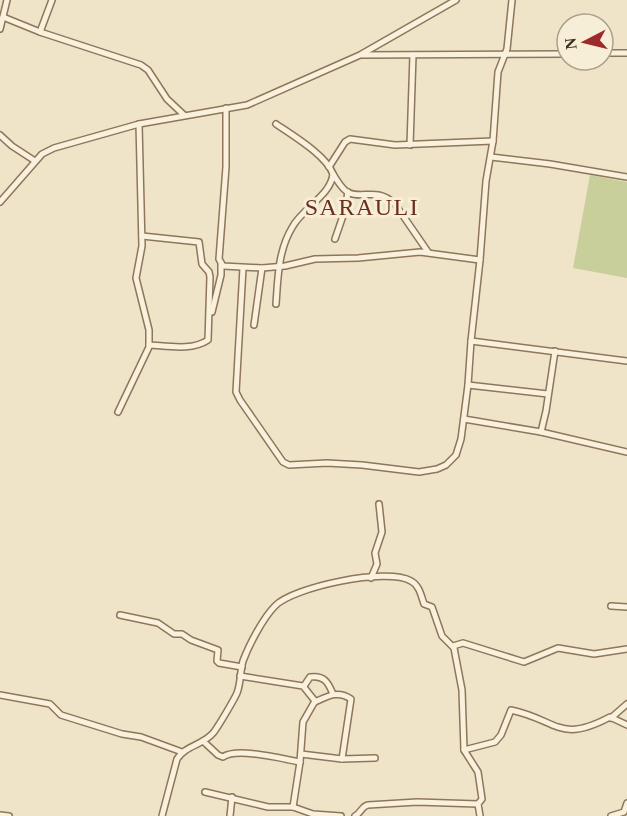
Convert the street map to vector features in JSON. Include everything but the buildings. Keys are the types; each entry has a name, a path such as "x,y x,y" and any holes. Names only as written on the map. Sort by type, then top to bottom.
{"street":[{"path":"0,28 7,0"},
{"path":"40,32 52,0"},
{"path":"443,9 445,0"},
{"path":"0,202 42,154 54,148 139,124 241,107 360,55 456,0"},
{"path":"243,268 236,392 284,464 362,465 413,472 437,469 446,465 456,455 464,419 498,72 507,49 512,0"},
{"path":"3,17 40,32 141,65 148,70 167,99 183,115"},
{"path":"360,55 555,54"},
{"path":"410,145 413,55"},
{"path":"209,322 221,264 219,259 226,167 226,108"},
{"path":"118,411 149,345 149,330 136,278 142,249 139,124"},
{"path":"276,124 306,145 329,167 348,192 389,198 428,252"},
{"path":"0,135 35,161"},
{"path":"329,167 345,142 350,139 410,145 431,142 493,141"},
{"path":"491,157 627,177"},
{"path":"276,304 279,267 284,244 303,212 329,186 333,174"},
{"path":"335,239 345,210 348,192"},
{"path":"142,236 200,243 201,264 209,272 210,277 209,339 204,343 185,347 149,345"},
{"path":"221,264 243,268 262,268 321,259 428,252 480,260"},
{"path":"254,325 262,268"},
{"path":"471,340 627,361"},
{"path":"541,432 555,351"},
{"path":"468,385 548,394"},
{"path":"464,419 541,432 627,452"},
{"path":"371,578 377,564 375,553 382,532 379,504"},
{"path":"162,816 176,762 182,753 214,732 236,695 242,667 251,644 272,609 281,601 341,580 400,577 415,584 424,604 432,607 444,639 453,646 462,690 464,750 478,772 482,794 482,799 478,804 480,816"},
{"path":"611,606 627,607"},
{"path":"120,615 158,623 172,633 182,634 191,640 218,650 217,661 219,663 242,667"},
{"path":"453,646 463,643 524,662 558,648 594,654 627,649"},
{"path":"240,676 304,686 315,702"},
{"path":"304,686 310,677 321,678 327,680 333,694"},
{"path":"293,807 305,714 315,702 333,694 348,696 352,701 342,759"},
{"path":"0,695 50,704 61,715 122,734 144,738 182,753"},
{"path":"464,750 487,746 495,742 501,735 511,710 569,730 584,729 611,718 627,704"},
{"path":"611,718 627,725"},
{"path":"203,741 223,757 227,754 260,754 300,762"},
{"path":"301,754 342,759 375,758"},
{"path":"205,792 268,807 293,807 313,814 341,816"},
{"path":"230,816 231,797"},
{"path":"355,816 368,805 417,802 478,804"},
{"path":"611,816 624,812 627,803"},
{"path":"0,815 9,816"}],"green space":[{"path":"590,175 627,182 627,278 573,268"}],"district":[{"name":"SARAULI","path":"362,207"}]}
